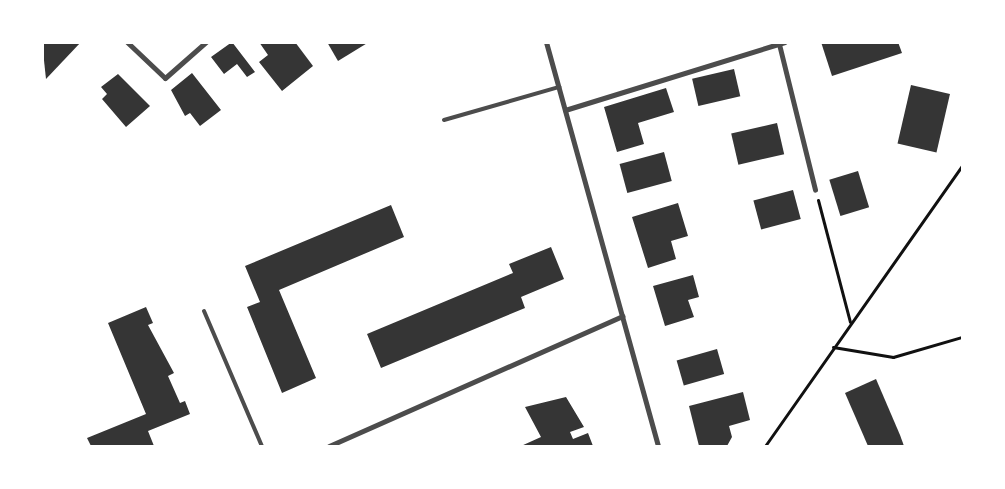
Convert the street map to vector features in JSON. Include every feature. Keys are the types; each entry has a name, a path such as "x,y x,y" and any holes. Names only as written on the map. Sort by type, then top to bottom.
{"street":[{"path":"127,42 164,78 206,42"},
{"path":"546,42 658,446"},
{"path":"565,110 782,43 815,190"},
{"path":"329,446 622,316"}],"lane":[{"path":"444,120 558,86"},
{"path":"204,311 262,446"}],"path":[{"path":"765,446 962,166"},
{"path":"815,190 850,323"},
{"path":"833,347 893,357 962,337"}],"building":[{"path":"42,42 81,42 46,79"},
{"path":"232,42 255,72 247,77 237,64 224,74 211,57"},
{"path":"259,42 295,42 313,66 282,91 259,62 268,55"},
{"path":"327,42 369,42 338,61"},
{"path":"821,42 898,42 902,53 832,76"},
{"path":"734,69 740,96 698,106 692,79"},
{"path":"192,73 221,110 200,126 190,113 185,116 171,90"},
{"path":"118,74 150,106 126,127 102,99 107,94 101,87"},
{"path":"911,85 950,94 936,152 898,143"},
{"path":"666,88 674,112 638,123 644,144 617,152 604,107"},
{"path":"777,123 784,154 738,165 731,134"},
{"path":"664,152 672,181 627,193 620,164"},
{"path":"858,171 869,207 840,216 829,180"},
{"path":"793,190 801,219 761,230 753,201"},
{"path":"678,203 688,236 671,241 676,259 648,268 632,217"},
{"path":"391,205 404,237 279,290 316,378 282,393 247,307 260,302 245,266"},
{"path":"551,247 564,279 521,297 525,308 381,368 367,334 513,273 509,264"},
{"path":"693,275 699,297 688,300 694,317 665,326 653,286"},
{"path":"146,307 153,323 148,325 174,373 168,376 180,403 185,401 190,414 148,431 154,446 91,446 87,438 146,414 108,323"},
{"path":"717,349 724,374 684,386 677,361"},
{"path":"876,379 904,446 868,446 845,393"},
{"path":"743,392 750,420 729,426 732,437 727,446 699,446 689,406"},
{"path":"566,397 584,427 570,432 573,439 588,433 593,446 521,446 541,437 525,407"}]}
